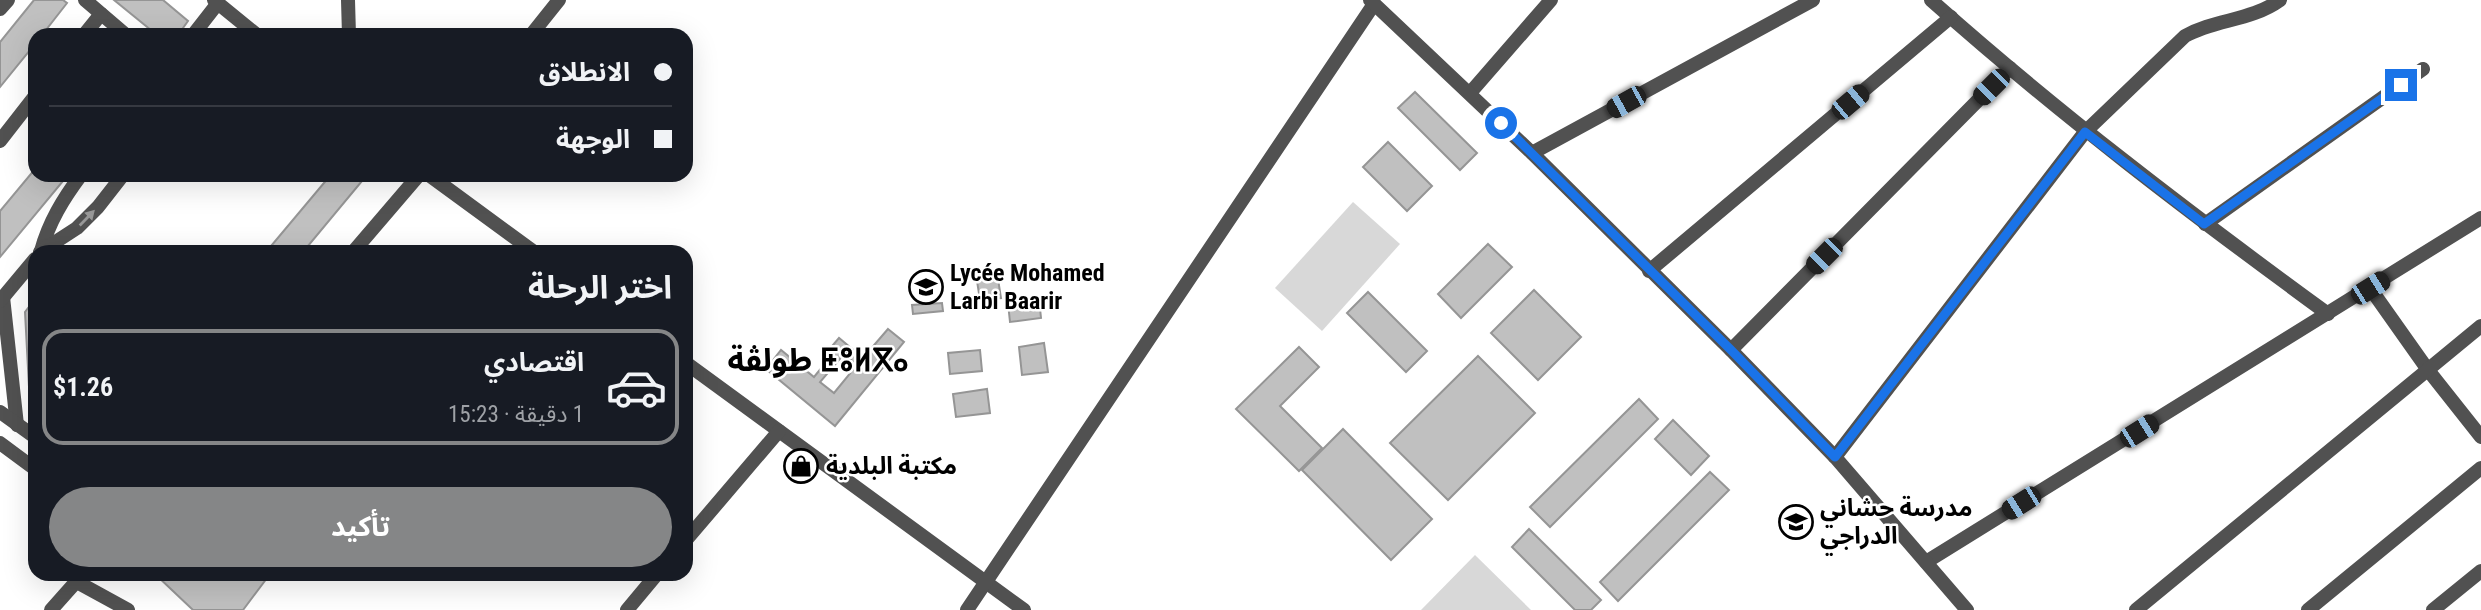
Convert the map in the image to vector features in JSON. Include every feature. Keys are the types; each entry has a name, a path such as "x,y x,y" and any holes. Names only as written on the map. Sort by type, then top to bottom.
{"street":[{"path":"0,9 8,0"},
{"path":"85,0 118,28"},
{"path":"348,0 349,28"},
{"path":"536,28 558,0"},
{"path":"1470,93 1551,0"},
{"path":"1532,153 1813,0"},
{"path":"1931,0 2085,132 2204,224 2328,314"},
{"path":"1835,457 2085,132 2185,36 2252,16 2280,0"},
{"path":"198,28 216,2 243,28"},
{"path":"967,610 1372,2 1532,153 1731,350 1835,457 1966,610"},
{"path":"90,28 101,14"},
{"path":"1649,271 1951,17"},
{"path":"1731,350 2010,68"},
{"path":"2204,224 2423,69"},
{"path":"0,141 28,106"},
{"path":"43,245 55,212 76,182"},
{"path":"52,245 77,229 116,182"},
{"path":"359,245 412,182"},
{"path":"439,182 524,245"},
{"path":"1926,562 2481,218"},
{"path":"17,425 2,299 28,267"},
{"path":"2370,288 2428,370 2481,437"},
{"path":"2136,610 2481,326"},
{"path":"693,368 1024,610"},
{"path":"0,412 28,433"},
{"path":"693,532 779,431"},
{"path":"0,443 28,464"},
{"path":"2308,610 2481,468"},
{"path":"2433,610 2481,571"},
{"path":"51,610 77,581"},
{"path":"84,581 128,610"},
{"path":"627,610 651,581"}],"shaded area":[{"path":"1353,202 1400,244 1322,331 1275,288"},
{"path":"1475,555 1531,610 1421,610"}],"building":[{"path":"34,0 63,0 67,3 47,28 28,28 28,53 0,87 0,42"},
{"path":"114,0 163,0 188,21 183,28 148,28"},
{"path":"1415,92 1477,153 1460,170 1398,108"},
{"path":"1388,142 1432,186 1407,211 1363,167"},
{"path":"28,177 28,182 62,182 0,257 0,211"},
{"path":"325,182 361,182 309,245 272,245"},
{"path":"1488,244 1512,267 1461,318 1438,294"},
{"path":"998,279 1001,298 980,300 977,281"},
{"path":"1534,290 1581,337 1538,380 1491,333"},
{"path":"1368,292 1427,351 1406,372 1347,313"},
{"path":"1039,299 1041,318 1010,322 1008,303"},
{"path":"942,303 943,311 913,314 912,305"},
{"path":"28,308 28,368 25,312"},
{"path":"888,329 904,342 835,426 766,369 781,350 814,377 837,349 833,345 839,338 863,358","holes":["844,354 857,365 834,393 820,382"]},
{"path":"1044,343 1048,372 1022,375 1019,347"},
{"path":"1299,347 1319,367 1280,406 1322,448 1299,471 1236,409"},
{"path":"980,350 982,371 950,374 948,353"},
{"path":"1478,356 1535,413 1448,500 1390,443"},
{"path":"987,389 990,413 956,417 953,394"},
{"path":"1639,399 1658,419 1550,527 1530,507"},
{"path":"1673,420 1709,456 1691,475 1655,439"},
{"path":"1343,429 1432,519 1391,560 1302,470"},
{"path":"1710,472 1729,490 1618,601 1600,582"},
{"path":"1529,529 1601,600 1591,610 1575,610 1512,547"},
{"path":"162,581 265,581 243,610 193,610"}],"place":[{"name":"Lycée Mohamed Larbi Baarir","path":"926,287"},
{"name":"مكتبة البلدية","path":"801,466"},
{"name":"مدرسة حشاني الدراجي","path":"1796,522"}],"district":[{"name":"طولڤة ⵟⵓⵍⴳⴰ","path":"818,360"}],"route":[{"path":"1501,123 1731,350 1835,457 2085,132 2204,224 2401,85"}]}
